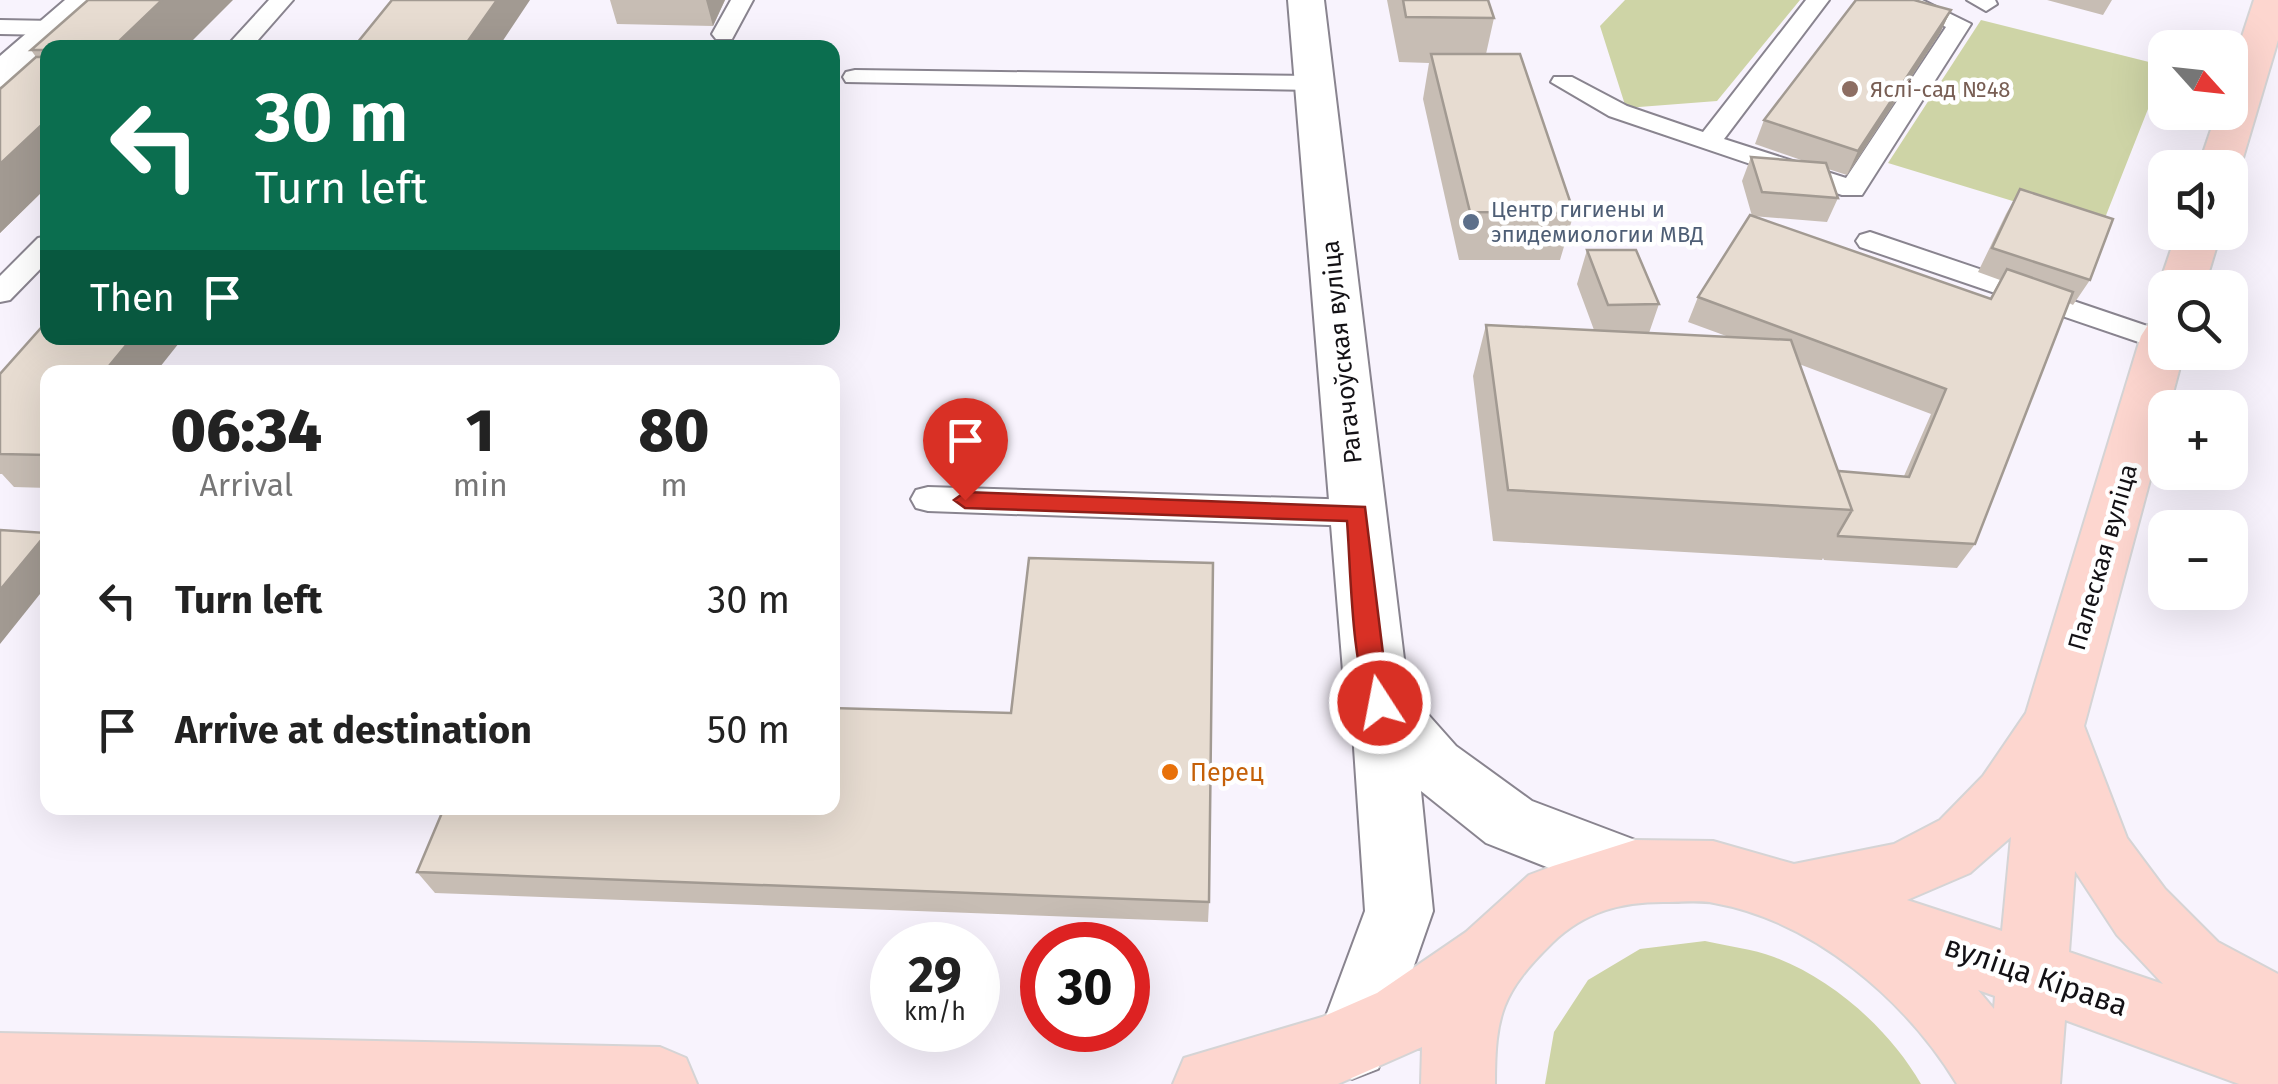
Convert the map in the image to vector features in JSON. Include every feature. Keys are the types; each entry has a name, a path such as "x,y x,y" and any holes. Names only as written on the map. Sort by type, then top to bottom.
{"main road":[{"path":"2225,150 2272,0"},
{"name":"Палеская вуліца","path":"2023,1084 2054,720 2155,370"},
{"path":"2054,720 2100,854 2141,912 2193,966 2278,1013"},
{"name":"Палеская вуліца","path":"1793,895 1879,879 1948,852 2006,797 2054,720"},
{"path":"1210,1084 1260,1074 1352,1042 1426,1004 1491,955 1553,897 1635,870 1714,872 1793,895 1882,947 1960,1022 1999,1084"},
{"name":"вуліца Кірава","path":"1793,895 2278,1062"},
{"path":"1458,1084 1459,1033 1491,955"},
{"path":"0,1070 660,1084"}],"street":[{"path":"40,40 86,0"},
{"name":"Рагачоўская вуліца","path":"1306,0 1399,911 1352,1042"},
{"path":"0,76 40,40"},
{"path":"1380,703 1434,765 1509,822 1635,870"}],"lane":[{"path":"244,40 282,0"},
{"path":"724,34 742,0"},
{"path":"1708,142 1818,0"},
{"path":"1563,82 1618,111 1852,189 1959,24 1903,0"},
{"path":"0,27 54,28"},
{"path":"855,77 1314,83"},
{"path":"1870,241 2148,334"},
{"path":"0,294 40,252"},
{"path":"928,499 1357,513"}],"green space":[{"path":"1625,0 1800,0 1717,101 1626,108 1600,26"},
{"path":"1981,20 2148,62 2148,109 2101,228 1888,163"},
{"path":"1705,941 1766,954 1818,979 1876,1026 1921,1084 1545,1084 1554,1032 1588,980 1640,949"}],"building":[{"path":"88,0 162,0 120,40 42,40"},
{"path":"392,0 497,0 469,40 360,40"},
{"path":"1403,0 1488,0 1494,18 1406,17"},
{"name":"Яслі-сад №48","path":"1856,0 1914,0 1951,10 1858,151 1764,120"},
{"path":"1431,54 1520,54 1574,213 1470,212"},
{"path":"40,57 40,126 0,164 0,89"},
{"path":"1751,157 1826,163 1838,198 1762,192"},
{"path":"2020,189 2113,219 2090,280 1992,248"},
{"path":"1750,215 1991,299 2007,269 2073,292 1975,544 1838,536 1852,510 1838,471 1909,477 1946,389 1698,297"},
{"path":"1587,250 1636,250 1659,304 1608,305"},
{"path":"1486,325 1791,340 1852,510 1508,490"},
{"path":"40,329 40,345 126,345 110,365 40,365 40,455 0,454 0,374"},
{"path":"0,530 40,533 40,541 0,590"},
{"path":"1029,558 1213,563 1209,902 417,872 441,815 840,815 840,708 1011,713"}],"place":[{"name":"Яслі-сад №48","path":"1850,89"},
{"name":"Центр гигиены и эпидемиологии МВД","path":"1471,222"},
{"name":"Перец","path":"1170,772"}],"route":[{"path":"965,500 1357,513 1380,703"}]}
